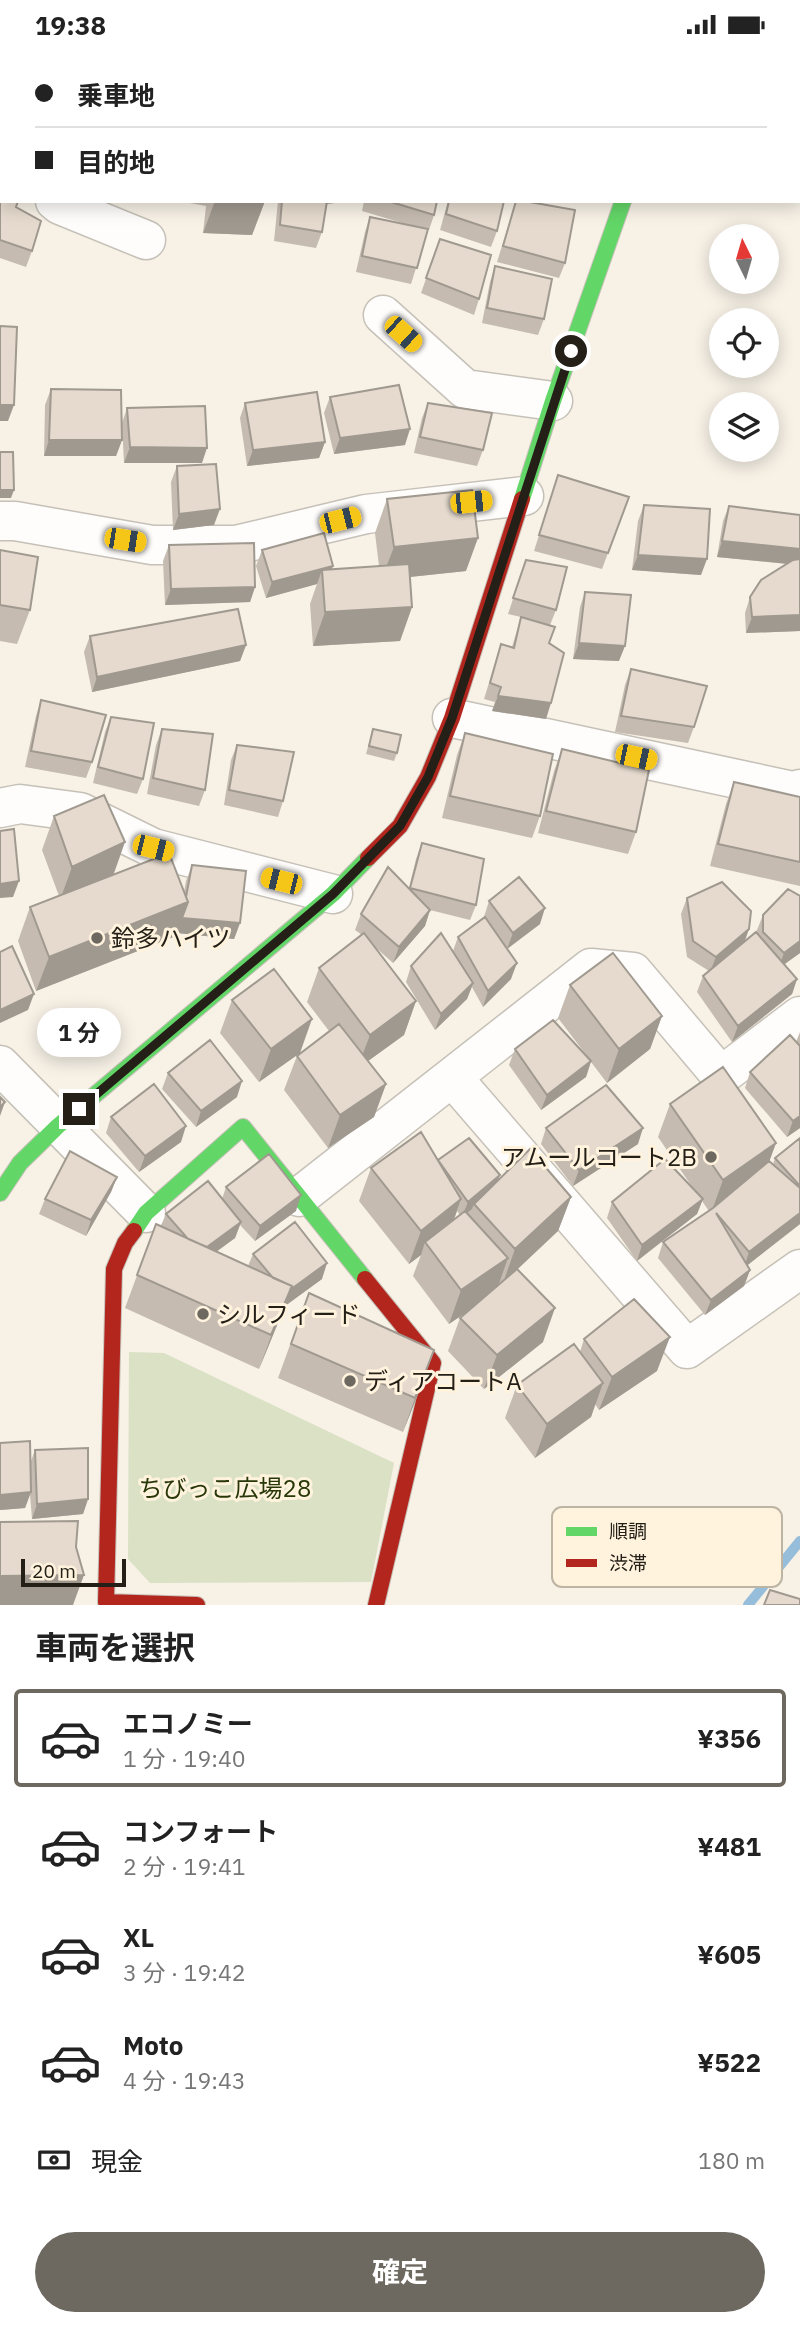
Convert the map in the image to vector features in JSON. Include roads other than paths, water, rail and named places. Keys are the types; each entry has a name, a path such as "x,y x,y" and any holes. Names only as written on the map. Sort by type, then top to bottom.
{"street":[{"path":"58,203 146,240"},
{"path":"0,1192 20,1163 58,1126 333,894 400,826 428,777 452,718 553,401 622,203"},
{"path":"383,315 465,389 553,401"},
{"path":"0,521 15,521 152,544 236,545 366,514 524,496"},
{"path":"452,718 793,791 800,789"},
{"path":"0,807 20,804 80,812 153,848 333,894"},
{"path":"299,1197 591,968 633,972 721,1076 800,1016"},
{"path":"0,1065 146,1213"},
{"path":"452,1077 687,1349 800,1269"},
{"path":"197,1605 106,1602 114,1269 125,1244 146,1213 243,1127 433,1363 376,1605"}],"waterway":[{"path":"782,1563 800,1541"},
{"path":"748,1605 763,1587"}],"place":[{"name":"鈴多ハイツ","path":"97,938"},
{"name":"アムールコート2B","path":"711,1157"},
{"name":"シルフィード","path":"203,1314"},
{"name":"ディアコートA","path":"350,1381"}],"park label":[{"name":"ちびっこ広場28","path":"225,1488"}]}
